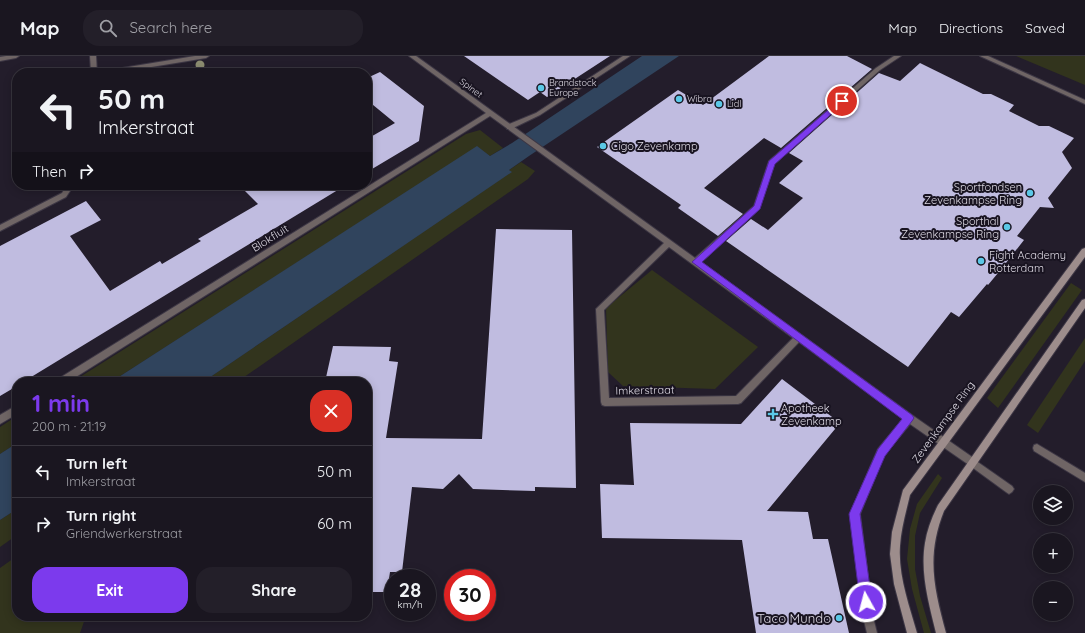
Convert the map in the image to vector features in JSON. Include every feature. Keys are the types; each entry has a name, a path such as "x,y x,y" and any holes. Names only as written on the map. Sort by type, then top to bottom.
{"main road":[{"name":"Zevenkampse Ring","path":"912,633 900,585 895,553 906,494 1085,251"},
{"path":"941,633 932,589 928,558 932,532 941,508 1085,302"}],"street":[{"path":"0,59 16,56"},
{"path":"93,56 94,68"},
{"path":"134,68 206,56"},
{"name":"Spinet","path":"412,56 669,243"},
{"path":"509,126 538,114 627,56"},
{"path":"696,262 757,207 771,163 878,69 898,56"},
{"path":"983,56 1085,102"},
{"name":"Blokfluit","path":"372,187 491,113"},
{"path":"0,228 64,195 68,190"},
{"name":"Blokfluit","path":"68,377 368,190"},
{"path":"669,243 1009,489"},
{"name":"Imkerstraat","path":"669,243 600,308 605,402 738,400 799,337"},
{"path":"0,420 12,412"},
{"path":"872,633 868,617 855,514 882,452 909,418"},
{"path":"1037,448 1085,478"}],"green space":[{"path":"1016,56 1085,56 1085,85"},
{"path":"480,130 503,148 490,156 477,147 119,377 80,377 466,134"},
{"path":"521,162 535,171 528,179 244,377 210,377 511,172 509,170"},
{"path":"652,270 758,347 715,389 623,386 608,372 606,308"},
{"path":"1071,283 1082,290 998,408 987,398"},
{"path":"1085,338 1085,361 1038,433 1027,425"},
{"path":"12,419 12,446 0,454 0,427"},
{"path":"938,474 942,478 920,513 915,536 915,569 920,596 931,633 924,633 912,589 907,559 910,529 917,504"},
{"path":"12,512 12,539 0,547 0,520"},
{"path":"12,560 12,621 84,621 80,633 0,633 0,568"}],"water":[{"path":"642,56 679,56 529,156 509,170 512,172 210,377 119,377 477,146 490,156 512,143"},
{"path":"12,446 12,512 0,520 0,454"}],"building":[{"path":"464,56 610,56 547,97 540,92 528,100"},
{"path":"769,56 847,56 872,69 781,148 764,138 704,188 743,214 718,236 678,208 681,205 597,147 678,90 703,105"},
{"path":"920,63 983,94 991,94 1014,105 1009,111 1039,126 1049,126 1074,138 1062,152 1072,168 1048,198 1054,208 1040,207 1017,236 1024,240 998,273 959,317 951,312 908,367 726,241 751,219 768,230 803,198 779,183 803,161 789,153 879,73 900,81"},
{"path":"380,72 424,106 419,141 372,169 372,136 395,123 372,104 372,76"},
{"path":"244,190 338,190 31,377 12,377 12,389 0,396 0,246 86,201 101,220 70,236 110,291 160,261 162,264 201,241 198,239 258,204"},
{"path":"496,229 572,230 576,488 535,487 535,491 473,489 459,474 443,489 412,487 402,569 384,569 384,592 372,592 372,377 326,377 333,346 391,347 389,361 398,362 386,438 482,439"},
{"path":"782,379 840,423 767,511 808,512 813,539 828,539 849,633 756,633 742,540 602,538 600,484 634,485 630,423 741,424"}],"place":[{"name":"Brandstock Europe","path":"541,88"},
{"name":"Wibra","path":"679,99"},
{"name":"Lidl","path":"719,104"},
{"name":"Cigo Zevenkamp","path":"603,146"},
{"name":"Sportfondsen Zevenkampse Ring","path":"1030,193"},
{"name":"Sporthal Zevenkampse Ring","path":"1007,227"},
{"name":"Fight Academy Rotterdam","path":"981,261"},
{"name":"Apotheek Zevenkamp","path":"773,414"},
{"name":"Taco Mundo","path":"839,618"}],"route":[{"path":"842,101 771,163 757,207 696,262 909,418 882,452 855,514 866,602"}]}
